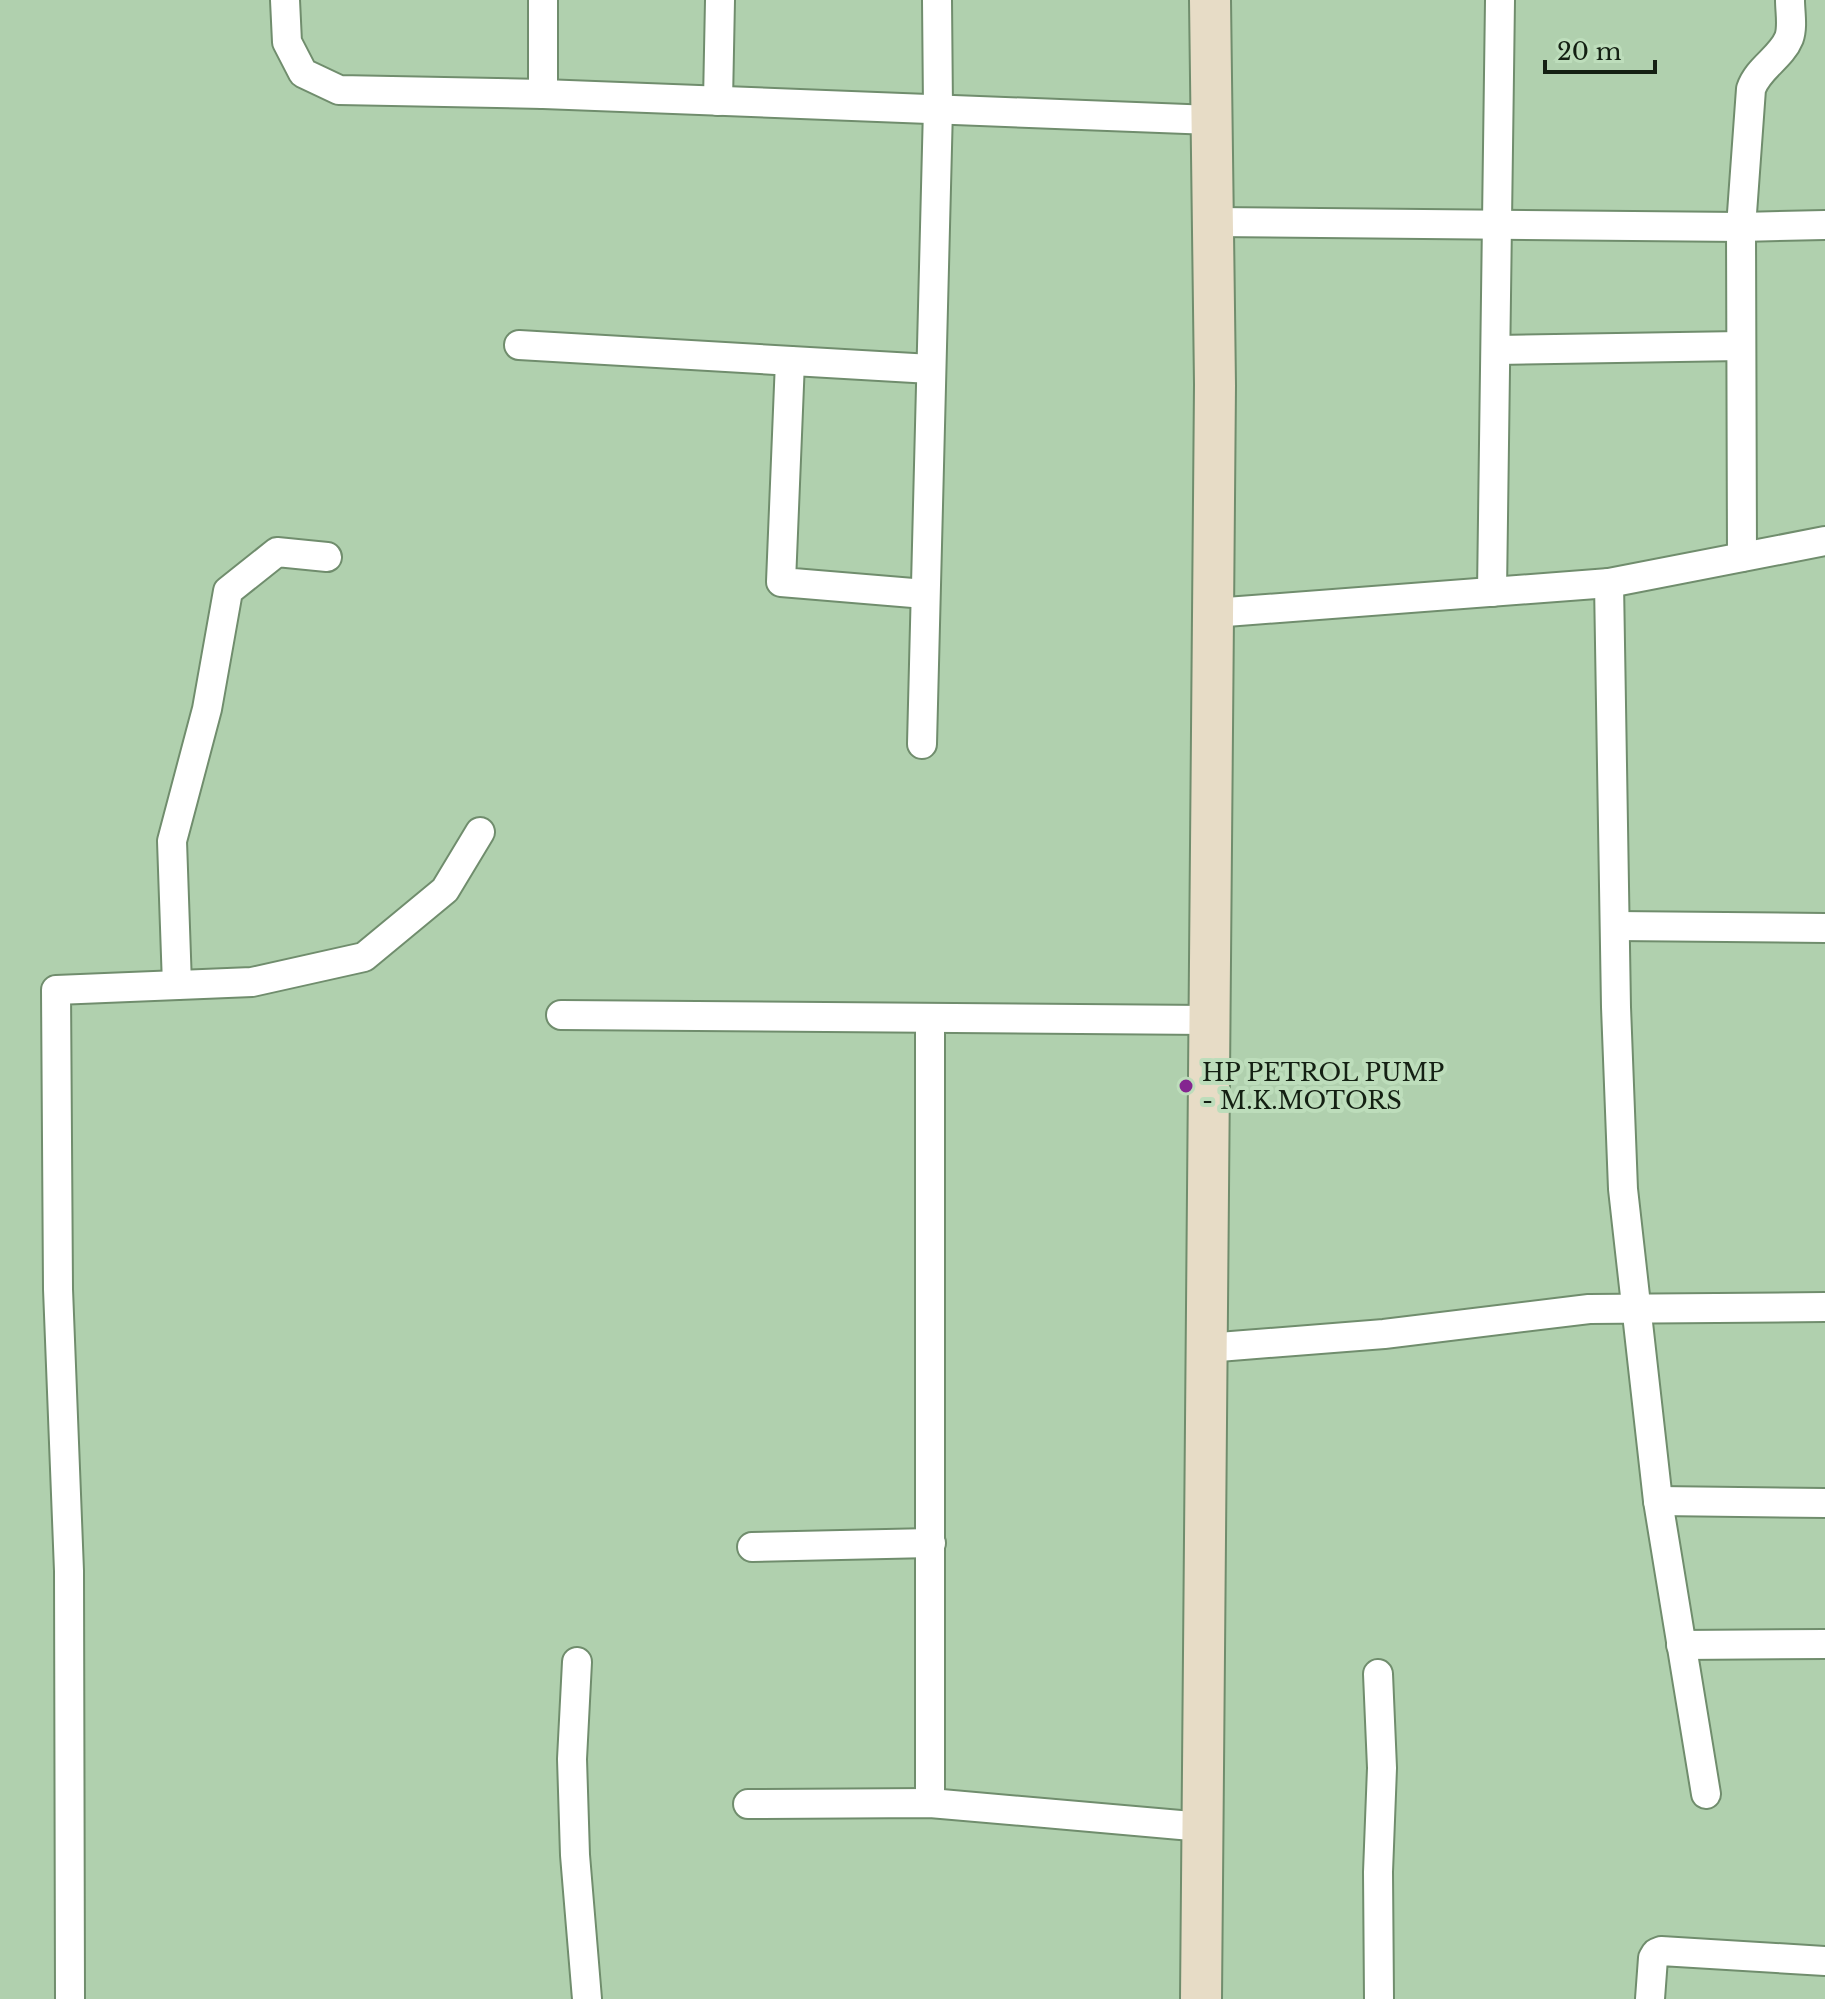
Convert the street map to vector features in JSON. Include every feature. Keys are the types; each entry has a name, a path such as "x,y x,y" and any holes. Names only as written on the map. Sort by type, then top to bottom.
{"main road":[{"path":"1201,1999 1215,385 1210,0"}],"street":[{"path":"285,0 287,42 303,73 339,90 543,94 1212,120"},
{"path":"543,0 543,94"},
{"path":"718,101 720,0"},
{"path":"922,744 938,108 937,0"},
{"path":"1492,592 1500,0"},
{"path":"1742,557 1741,227 1751,89 1758,75 1786,44 1790,34 1790,0"},
{"path":"1213,222 1741,227 1825,225"},
{"path":"519,345 931,369"},
{"path":"1497,350 1741,346"},
{"path":"790,361 781,582 925,594"},
{"path":"1213,613 1609,583 1825,541"},
{"path":"177,985 172,841 207,709 228,591 277,552 327,557"},
{"path":"1609,583 1623,1189 1658,1501 1706,1794"},
{"path":"70,1999 69,1571 58,1289 56,990 252,982 364,957 445,890 480,832"},
{"path":"1616,926 1825,928"},
{"path":"561,1015 1209,1020"},
{"path":"930,1018 930,1803"},
{"path":"1206,1348 1384,1334 1589,1309 1825,1307"},
{"path":"1658,1501 1825,1503"},
{"path":"752,1547 931,1543"},
{"path":"1681,1645 1825,1644"},
{"path":"577,1662 573,1786 575,1855 587,1999"},
{"path":"1378,1674 1382,1768 1378,1872 1379,1999"},
{"path":"748,1804 930,1803 1203,1827"},
{"path":"1650,1999 1653,1958 1661,1951 1825,1961"}],"place":[{"name":"HP PETROL PUMP - M.K.MOTORS","path":"1186,1086"}]}
